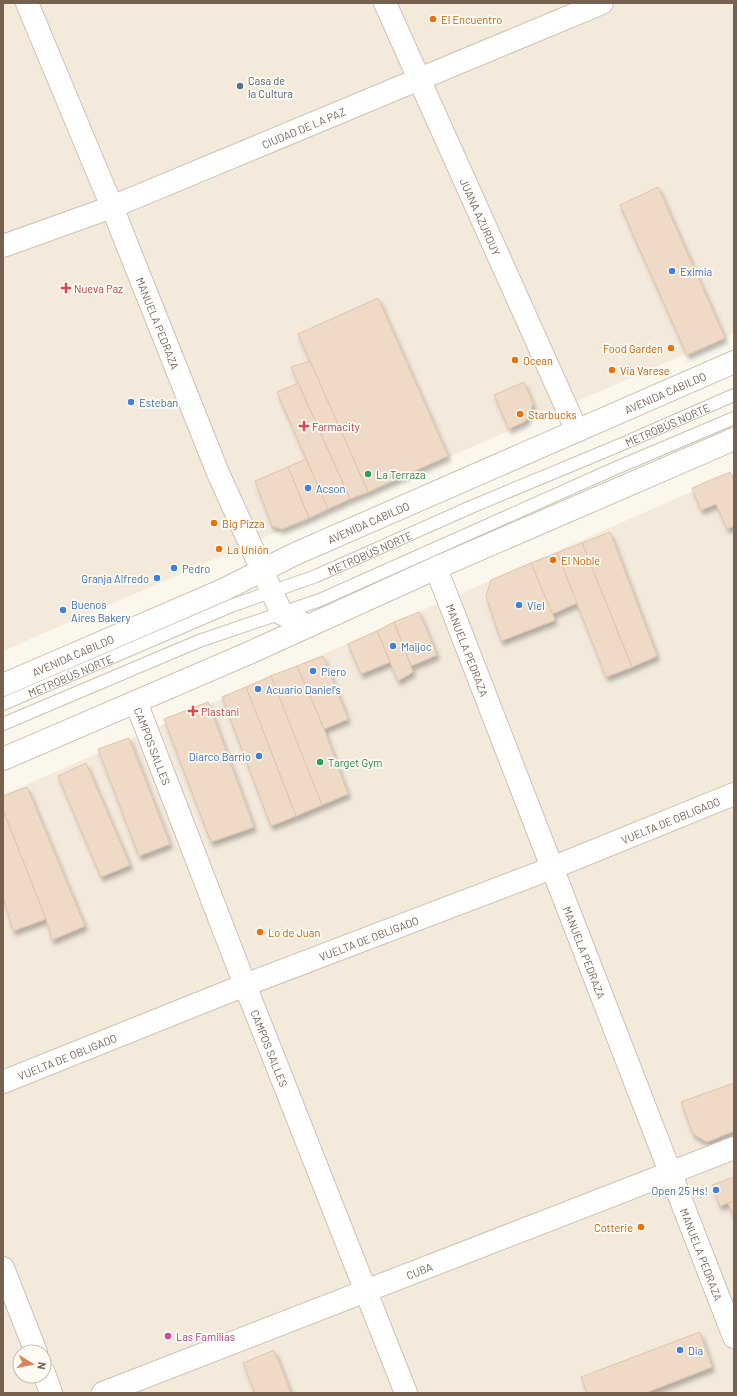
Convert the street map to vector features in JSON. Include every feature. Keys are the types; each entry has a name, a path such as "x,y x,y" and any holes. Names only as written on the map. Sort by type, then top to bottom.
{"street":[{"name":"MANUELA PEDRAZA","path":"27,3 112,207 218,473 282,614"},
{"name":"JUANA AZURDUY","path":"386,3 577,430"},
{"name":"CIUDAD DE LA PAZ","path":"3,246 112,207 602,3"},
{"name":"AVENIDA CABILDO","path":"3,685 223,590 295,554 734,362"},
{"path":"3,759 309,626 436,568 734,439"},
{"name":"MANUELA PEDRAZA","path":"436,568 734,1337"},
{"path":"282,614 309,626"},
{"name":"CAMPOS SALLES","path":"136,702 245,985 406,1393"},
{"name":"VUELTA DE OBLIGADO","path":"3,1082 245,985 552,868 734,794"},
{"name":"CUBA","path":"103,1393 734,1148"},
{"path":"3,1268 33,1344"}],"lane":[{"name":"METROBÚS NORTE","path":"3,704 231,606 311,578 471,507 620,445 734,395"},
{"name":"METROBÚS NORTE","path":"3,724 199,641 320,600 616,468 734,418"}],"shaded area":[{"path":"3,3 734,3 734,333 3,651"},
{"path":"734,473 734,1393 3,1393 3,795"}],"building":[{"name":"Eximia","path":"658,187 725,338 687,355 620,205"},
{"path":"378,298 448,456 368,492 298,334"},
{"path":"310,361 368,492 350,499 291,367"},
{"path":"524,382 533,404 526,421 509,429 494,395"},
{"name":"Farmacity","path":"298,383 350,499 328,509 277,392"},
{"name":"Acson","path":"306,459 328,509 309,518 288,467"},
{"path":"288,467 309,518 282,529 272,526 255,481"},
{"path":"730,472 734,481 734,526 727,529 716,504 701,510 692,488"},
{"path":"610,532 657,656 632,667 582,543"},
{"path":"582,543 632,667 606,677 557,553"},
{"path":"557,553 577,603 552,614 531,563"},
{"name":"Viel","path":"531,563 555,620 501,641 486,596 491,580"},
{"path":"419,612 437,655 411,666 394,622"},
{"name":"Maijoc","path":"394,622 413,672 398,681 377,631"},
{"path":"377,631 390,662 361,674 348,644"},
{"path":"323,656 348,719 324,729 297,666"},
{"name":"Target Gym","path":"297,666 324,729 348,794 322,805 270,676"},
{"path":"271,676 322,805 296,816 246,687"},
{"name":"Diarco Barrio","path":"246,687 296,816 271,826 222,697"},
{"path":"208,702 254,827 211,842 164,719"},
{"path":"129,738 170,844 139,856 98,749"},
{"path":"86,763 130,865 101,877 58,776"},
{"path":"27,787 85,926 52,940 46,919 3,810 3,796"},
{"path":"3,810 46,919 13,931 3,897"},
{"path":"734,1083 734,1131 707,1142 693,1134 681,1102"},
{"path":"734,1177 734,1201 720,1206 712,1185"},
{"path":"734,1201 734,1217 728,1203"},
{"name":"Dia","path":"700,1332 712,1367 645,1393 587,1393 581,1377"},
{"path":"274,1350 291,1393 255,1393 243,1363"}],"place":[{"name":"El Encuentro","path":"433,19"},
{"name":"Casa de la Cultura","path":"240,86"},
{"name":"Eximia","path":"672,271"},
{"name":"Nueva Paz","path":"66,288"},
{"name":"Food Garden","path":"671,348"},
{"name":"Ocean","path":"515,360"},
{"name":"Via Varese","path":"612,370"},
{"name":"Esteban","path":"131,402"},
{"name":"Starbucks","path":"520,414"},
{"name":"Farmacity","path":"304,426"},
{"name":"La Terraza","path":"368,474"},
{"name":"Acson","path":"308,488"},
{"name":"Big Pizza","path":"214,523"},
{"name":"La Unión","path":"219,549"},
{"name":"El Noble","path":"553,560"},
{"name":"Pedro","path":"174,568"},
{"name":"Granja Alfredo","path":"157,578"},
{"name":"Viel","path":"519,605"},
{"name":"Buenos Aires Bakery","path":"63,610"},
{"name":"Maijoc","path":"393,646"},
{"name":"Piero","path":"313,671"},
{"name":"Acuario Daniel's","path":"258,689"},
{"name":"Plastani","path":"193,711"},
{"name":"Diarco Barrio","path":"259,756"},
{"name":"Target Gym","path":"320,762"},
{"name":"Lo de Juan","path":"260,932"},
{"name":"Open 25 Hs!","path":"716,1190"},
{"name":"Cotterie","path":"641,1227"},
{"name":"Las Familias","path":"168,1336"},
{"name":"Dia","path":"680,1350"}]}
